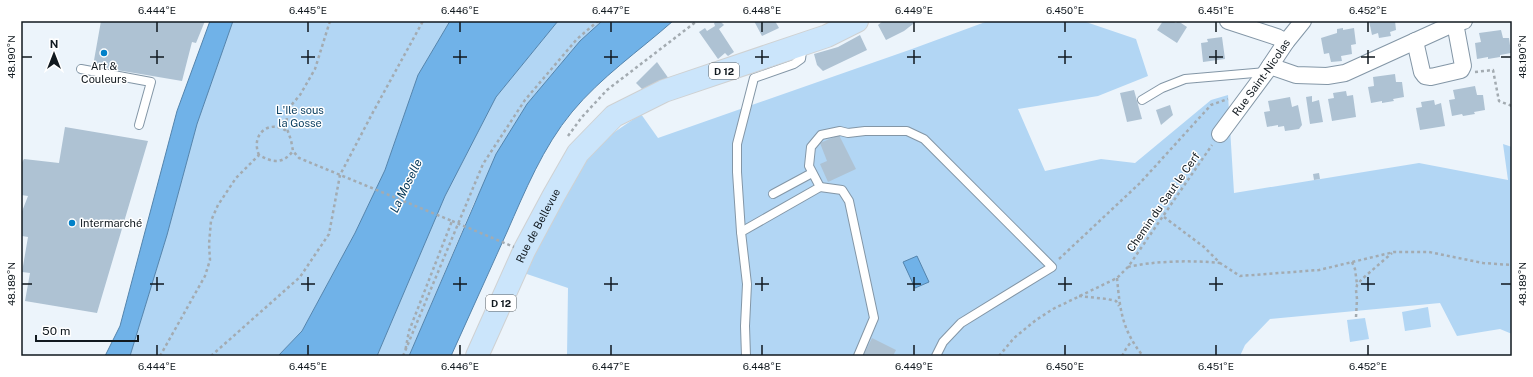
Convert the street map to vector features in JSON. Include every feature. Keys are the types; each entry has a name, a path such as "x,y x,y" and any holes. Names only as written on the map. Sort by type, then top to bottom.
{"main road":[{"name":"D 12","path":"804,44 828,36 858,21"},
{"name":"Rue de Bellevue","path":"477,356 524,250 578,153 614,116 664,91 804,44"}],"street":[{"path":"1228,21 1276,37 1286,42"},
{"name":"Rue Saint-Nicolas","path":"1220,134 1286,42 1303,21"},
{"path":"1268,69 1296,75 1327,76 1345,73 1415,41 1459,22 1463,66 1461,70 1431,77 1425,76 1422,72 1415,41"}],"lane":[{"path":"746,356 745,326 747,284 741,232 737,172 737,144 754,78 794,64 801,59 804,44"},
{"path":"81,69 151,82 139,125"},
{"path":"1142,100 1162,88 1185,79 1268,69"},
{"path":"820,187 809,166 811,147 821,135 840,131 848,133 865,131 907,131 924,139 1052,267 961,322 943,342 936,356"},
{"path":"773,194 812,173"},
{"path":"741,232 820,187 842,190 849,201 874,318 858,356"}],"path":[{"path":"330,21 315,69 300,95 288,109 286,126 292,140 293,151 299,158 514,247"},
{"path":"210,356 300,277 329,234 340,175 423,21"},
{"path":"403,356 483,164 525,100 577,39 598,21"},
{"path":"1461,70 1468,73 1493,70 1499,101 1512,106"},
{"path":"1052,267 1140,183 1211,104 1251,92"},
{"path":"288,133 284,129 274,126 264,129 260,133 256,144 259,155 271,161 278,161 284,160 293,151"},
{"name":"Chemin du Saut le Cerf","path":"999,356 1014,338 1036,320 1053,309 1117,278 1128,267 1220,134"},
{"path":"160,356 205,276 210,260 209,244 211,221 218,205 236,178 259,155"},
{"path":"1164,217 1204,247 1220,263 1240,276 1319,270 1394,252 1428,252 1483,263 1512,265"},
{"path":"405,352 409,331 452,221"},
{"path":"1357,285 1385,258 1394,252"},
{"path":"1352,262 1355,269 1357,285 1356,317"},
{"path":"1128,267 1163,263 1220,263"},
{"path":"1117,278 1119,308"},
{"path":"1079,296 1116,301 1132,341 1143,356"},
{"path":"1122,356 1132,341"}],"green space":[{"name":"L'Ile sous la Gosse","path":"233,21 450,21 418,75 385,170 355,233 302,331 278,356 130,356 167,235 197,124"},
{"path":"558,21 602,21 580,41 527,104 474,203 409,356 377,356 445,196 496,97"},
{"path":"988,21 1083,21 1136,39 1148,76 1098,96 1018,109 1045,171 1101,159 1135,163 1211,100 1228,95 1234,193 1419,163 1508,180 1503,144 1512,147 1512,334 1500,329 1457,336 1440,303 1270,319 1245,345 1240,356 567,356 568,288 521,272 571,180 600,142 641,114 658,138"},
{"path":"1428,307 1431,327 1405,331 1402,312"},
{"path":"1365,318 1369,339 1350,342 1347,320"}],"water":[{"path":"210,21 233,21 197,124 167,235 130,356 105,356 120,326 177,111"},
{"name":"La Moselle","path":"450,21 558,21 496,97 445,196 377,356 278,356 302,331 355,233 385,170 418,75"},
{"path":"602,21 673,21 595,87 572,112 552,140 528,185 451,356 409,356 496,154 527,104 580,41"},
{"path":"917,256 929,282 915,288 903,262"}],"building":[{"path":"101,21 205,21 196,43 192,42 182,81 93,66"},
{"path":"720,21 724,25 719,29 734,52 728,56 725,53 718,59 699,32 705,28 707,31 715,26 714,23"},
{"path":"754,21 775,21 779,28 762,36"},
{"path":"883,21 917,21 904,31 886,40 878,25"},
{"path":"1163,21 1172,21 1176,23 1178,21 1187,27 1177,43 1157,30"},
{"path":"1369,21 1395,21 1396,30 1390,32 1391,36 1379,38 1378,33 1372,35"},
{"path":"1343,28 1343,30 1354,28 1356,44 1351,45 1352,54 1341,56 1342,61 1331,62 1329,53 1324,54 1321,38 1337,33 1337,29"},
{"path":"1501,30 1503,38 1509,38 1511,53 1500,55 1500,57 1477,59 1475,43 1481,42 1479,33"},
{"path":"860,35 867,50 823,71 817,65 814,54 838,47"},
{"path":"1222,37 1225,59 1203,62 1201,43 1208,42 1207,39"},
{"path":"657,62 669,79 643,90 636,83"},
{"path":"1395,74 1396,82 1402,82 1404,97 1393,99 1394,101 1371,103 1368,87 1374,86 1373,77"},
{"path":"1475,86 1477,95 1483,95 1485,110 1474,112 1475,114 1452,116 1449,100 1455,99 1453,90"},
{"path":"1134,90 1142,119 1127,122 1120,93"},
{"path":"1346,91 1347,96 1353,95 1356,117 1332,121 1328,99 1334,98 1333,93"},
{"path":"1312,96 1312,102 1319,100 1323,122 1310,124 1306,97"},
{"path":"1290,97 1292,107 1298,105 1302,125 1299,129 1285,131 1284,126 1278,127 1278,125 1267,127 1264,112 1270,111 1268,101"},
{"path":"1434,100 1435,105 1441,103 1445,126 1420,130 1416,108 1422,107 1421,102"},
{"path":"1170,105 1173,115 1161,125 1156,110"},
{"name":"Intermarché","path":"65,127 148,141 97,313 25,301 30,273 22,272 28,237 22,236 21,214 28,196 21,195 21,164 24,159 59,163"},
{"path":"839,135 856,169 828,182 820,164 827,161 820,143"},
{"path":"1319,173 1320,179 1314,180 1313,174"},
{"path":"872,338 896,350 893,356 863,356"}],"place":[{"name":"Art & Couleurs","path":"104,53"},
{"name":"Intermarché","path":"72,223"}]}
